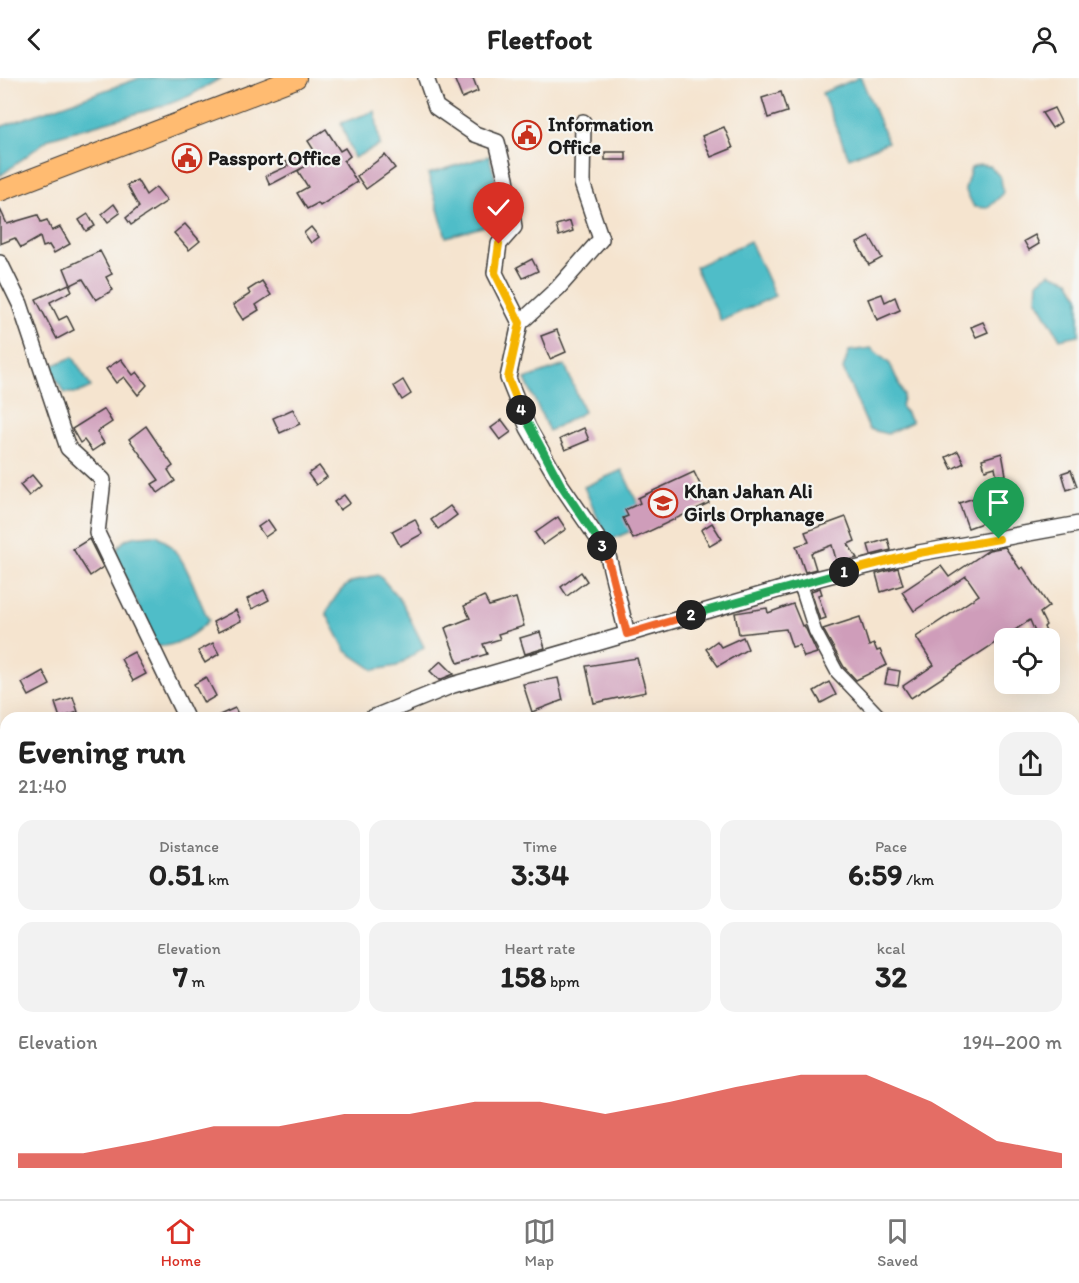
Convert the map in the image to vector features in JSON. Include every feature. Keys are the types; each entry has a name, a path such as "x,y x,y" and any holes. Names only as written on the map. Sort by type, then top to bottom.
{"highway":[{"path":"0,191 296,78"}],"street":[{"path":"426,78 436,107 475,134 497,142 506,177 514,227 499,244 495,273 520,323"},
{"path":"583,122 582,183 601,239 558,288 520,323 508,378 528,428 561,485 606,552 627,634"},
{"path":"0,263 20,304 68,448 103,480 97,533 183,712"},
{"path":"386,712 453,684 800,584 919,553 1079,524"},
{"path":"800,584 815,631 837,672 875,712"}],"water":[{"path":"140,78 221,78 189,96 166,105 50,138 0,176 0,127"},
{"path":"861,78 888,142 849,158 822,93"},
{"path":"375,111 380,145 354,158 341,123"},
{"path":"489,156 507,220 446,237 428,174"},
{"path":"979,165 990,166 1001,178 1003,194 988,208 974,207 965,189 971,168"},
{"path":"750,241 775,296 721,321 695,267"},
{"path":"1050,273 1069,280 1079,297 1079,335 1060,339 1037,300 1038,282"},
{"path":"871,348 890,364 904,395 901,406 912,422 887,434 869,429 843,369 849,351"},
{"path":"73,357 91,387 78,393 65,393 49,367"},
{"path":"565,365 584,412 549,431 525,379"},
{"path":"622,470 647,524 608,541 584,487"},
{"path":"157,535 176,552 183,562 209,620 186,639 164,646 156,646 115,555 126,540 136,536"},
{"path":"379,575 401,601 424,647 397,666 374,670 346,651 326,613 336,596 347,585 360,579"}],"building":[{"path":"454,78 473,78 478,91 462,98"},
{"path":"781,92 787,112 768,118 762,98"},
{"path":"1054,108 1061,122 1052,128 1042,113"},
{"path":"724,127 733,148 711,157 702,136"},
{"path":"326,129 340,151 345,148 350,156 344,161 357,182 320,206 318,203 307,209 297,193 308,187 298,171 304,167 270,185 266,176 288,166 286,162 298,155 301,161 309,157 312,162 319,158 308,141"},
{"path":"605,152 626,152 626,160 605,160"},
{"path":"385,155 395,168 366,189 357,176"},
{"path":"137,180 146,195 156,187 167,201 131,225 126,218 139,207 127,185"},
{"path":"114,204 120,213 108,222 102,214"},
{"path":"0,209 7,224 38,215 41,222 47,220 52,231 60,227 70,244 54,253 49,245 43,247 40,237 21,248 15,238 0,244"},
{"path":"88,214 95,226 86,231 79,220"},
{"path":"570,221 573,231 559,236 556,225"},
{"path":"185,224 200,241 189,250 174,233"},
{"path":"311,227 319,237 311,243 304,233"},
{"path":"1035,235 1039,244 1029,250 1024,241"},
{"path":"870,237 882,258 869,265 857,243"},
{"path":"100,251 112,274 106,277 113,290 96,300 83,279 71,285 64,268"},
{"path":"532,259 538,271 523,278 517,267"},
{"path":"262,281 271,295 256,305 259,310 243,320 233,305 250,294 248,290"},
{"path":"69,284 72,291 50,302 59,320 67,316 74,330 57,339 36,299"},
{"path":"882,294 885,302 895,297 900,310 877,320 868,299"},
{"path":"983,322 988,332 976,337 971,327"},
{"path":"557,330 566,352 550,359 541,336"},
{"path":"121,359 133,375 137,372 147,385 138,395 124,377 116,383 106,369"},
{"path":"403,380 411,394 402,400 394,386"},
{"path":"104,409 112,422 97,432 104,443 92,451 84,440 80,443 72,429"},
{"path":"293,409 300,424 280,433 273,418"},
{"path":"502,420 511,432 500,440 491,428"},
{"path":"146,426 173,466 168,470 175,481 158,493 152,484 159,480 129,439"},
{"path":"584,428 589,440 565,450 560,439"},
{"path":"958,451 964,463 952,469 946,457"},
{"path":"1002,453 1006,475 997,477 995,467 985,470 982,459"},
{"path":"319,466 327,477 316,485 308,474"},
{"path":"1071,470 1077,486 1067,490 1062,473"},
{"name":"Khan Jahan Ali Girls Orphanage","path":"694,472 709,503 633,539 623,518 628,516 625,510 640,503 638,498"},
{"path":"32,475 41,486 29,496 20,485"},
{"path":"344,495 350,503 340,510 334,502"},
{"path":"974,498 985,516 980,518 982,523 968,528 959,503"},
{"path":"450,506 457,515 438,529 431,520"},
{"path":"558,517 566,529 543,545 535,533"},
{"path":"846,517 855,541 848,544 857,558 837,563 832,545 811,553 816,569 805,572 796,546 809,542 805,532"},
{"path":"415,519 422,534 400,546 392,531"},
{"path":"268,520 275,530 265,537 258,527"},
{"path":"712,523 722,539 710,546 701,530"},
{"path":"89,539 103,567 90,576 73,549"},
{"path":"888,539 891,550 871,555 868,545"},
{"path":"1005,547 1020,569 1023,567 1049,606 1040,613 1046,625 1044,628 1033,628 1030,620 1018,628 994,628 994,644 911,698 903,686 934,665 916,637 979,595 966,576 914,611 902,592 941,566 949,577 989,550"},
{"path":"898,568 903,585 881,592 876,574"},
{"path":"581,572 587,581 567,596 561,587"},
{"path":"820,588 822,594 818,595 826,618 820,620 811,591"},
{"path":"264,590 269,600 252,609 247,599"},
{"path":"484,596 489,606 516,598 524,626 498,634 500,639 483,644 487,654 458,663 445,628 470,618 464,606"},
{"path":"793,604 817,653 804,657 799,645 792,647 786,629 739,634 735,613 767,608 768,613"},
{"path":"236,610 241,621 218,632 213,622"},
{"path":"860,617 869,646 874,644 877,651 880,650 887,665 856,680 844,667 823,629"},
{"path":"540,632 545,648 525,654 520,638"},
{"path":"743,637 748,649 718,666 706,649 717,641 721,647"},
{"path":"213,643 219,654 205,663 198,651"},
{"path":"134,652 146,674 133,681 121,659"},
{"path":"637,658 646,692 594,703 586,666"},
{"path":"441,661 454,674 439,680 430,671"},
{"path":"888,669 900,671 898,686 885,684"},
{"path":"43,671 50,685 29,696 22,683"},
{"path":"206,677 216,696 204,703 194,684"},
{"path":"558,678 563,700 532,712 523,684"},
{"path":"829,682 836,695 821,703 814,691"},
{"path":"73,697 78,712 58,712 55,703"}],"place":[{"name":"Information Office","path":"527,135"},
{"name":"Passport Office","path":"187,158"},
{"name":"Khan Jahan Ali Girls Orphanage","path":"663,503"}],"route":[{"path":"499,244 495,273 520,323 508,378 528,428 546,455 561,485 606,552 627,634 819,578 919,553 999,539"}]}
